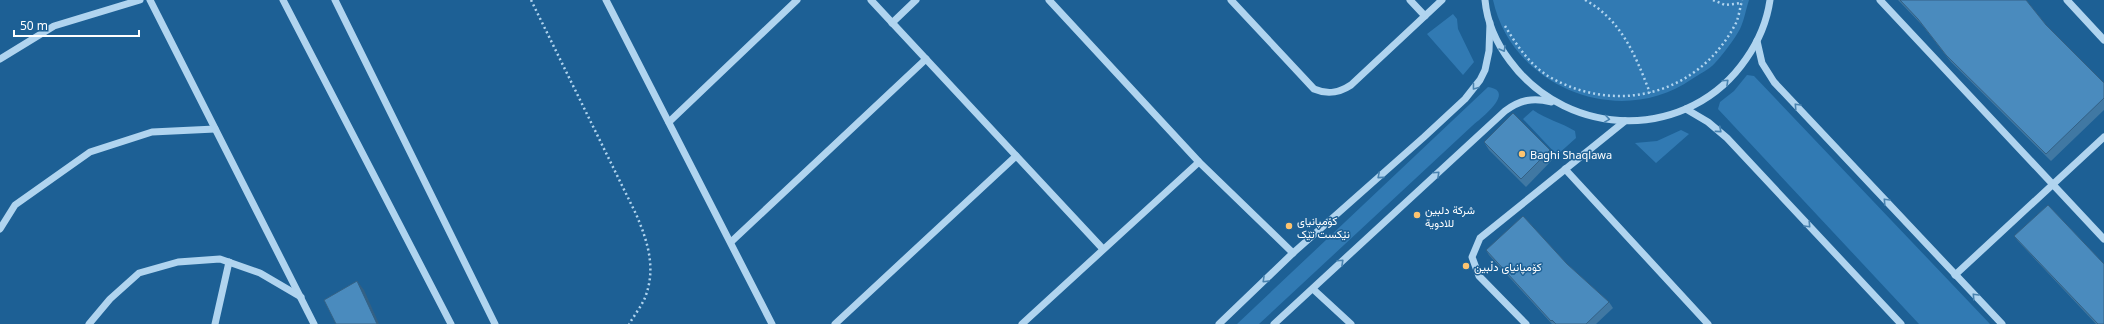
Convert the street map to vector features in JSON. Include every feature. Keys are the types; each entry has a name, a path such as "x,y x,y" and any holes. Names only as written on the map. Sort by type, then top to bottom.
{"street":[{"path":"0,60 54,26 140,0"},
{"path":"150,0 314,324"},
{"path":"283,0 451,324"},
{"path":"335,0 495,324"},
{"path":"669,122 797,0"},
{"path":"871,0 1103,249"},
{"path":"892,23 916,0"},
{"path":"1049,0 1199,162 1293,253"},
{"path":"1231,0 1314,88 1329,93 1341,90 1350,85 1442,0"},
{"path":"1410,0 1425,16"},
{"path":"1484,0 1490,23 1497,40 1517,71 1530,84 1560,105"},
{"path":"1274,324 1517,102 1529,99 1544,100 1592,117 1625,121 1662,117 1686,109 1711,95 1732,76 1757,41 1764,24 1770,0"},
{"path":"1880,0 2104,239"},
{"path":"2067,0 2104,40"},
{"path":"608,1 772,324"},
{"path":"1219,324 1293,253 1465,99 1480,80 1484,70 1489,51 1490,23"},
{"path":"1757,41 1762,63 1774,82 2002,324"},
{"path":"731,242 926,59"},
{"path":"1686,109 1708,122 1727,138 1901,324"},
{"path":"1526,324 1479,276 1472,257 1480,238 1625,121"},
{"path":"0,229 15,205 90,152 152,132 215,129"},
{"path":"1955,275 2104,136"},
{"path":"835,324 1016,156"},
{"path":"1022,324 1199,162"},
{"path":"1565,169 1708,324"},
{"path":"89,324 110,299 139,273 178,262 220,259 260,273 301,297"},
{"path":"215,324 229,262"},
{"path":"1313,289 1351,324"}],"path":[{"path":"531,0 636,214 648,242 650,270 644,299 629,324"},
{"path":"1587,0 1608,15 1626,38 1643,71 1650,93"},
{"path":"1502,21 1521,51 1547,75 1580,91 1615,97 1650,93 1679,83 1704,66 1724,43 1736,22 1742,1 1725,5 1714,0"}],"shaded area":[{"path":"1493,0 1749,0 1740,29 1735,38 1713,65 1692,79 1663,94 1633,100 1602,99 1572,91 1545,77 1522,56 1504,30"},
{"path":"1453,14 1457,19 1458,29 1474,62 1463,75 1427,34"},
{"path":"1747,75 1754,76 1990,324 1919,324 1718,109 1720,102 1734,91"},
{"path":"1488,87 1496,90 1499,94 1498,99 1488,112 1259,324 1237,324"},
{"path":"1533,110 1575,131 1576,138 1557,155 1523,119"},
{"path":"1681,130 1689,134 1656,163 1635,143 1657,141"}],"building":[{"path":"1900,0 2026,0 2046,25 2104,83 2104,98 2046,154 1946,55 1918,19"},
{"name":"Baghi Shaqlawa","path":"1513,113 1550,150 1521,179 1484,142"},
{"path":"2048,205 2104,264 2104,324 2098,324 2014,236"},
{"path":"1523,216 1567,264 1609,302 1586,324 1556,324 1552,320 1551,321 1486,250"},
{"path":"357,281 377,324 336,324 324,300"}],"place":[{"name":"Baghi Shaqlawa","path":"1522,154"},
{"name":"شركة دلبين للادوية","path":"1417,215"},
{"name":"کۆمپانیای نێکست تێک","path":"1289,226"},
{"name":"کۆمپانیای دڵبین","path":"1466,266"}]}
